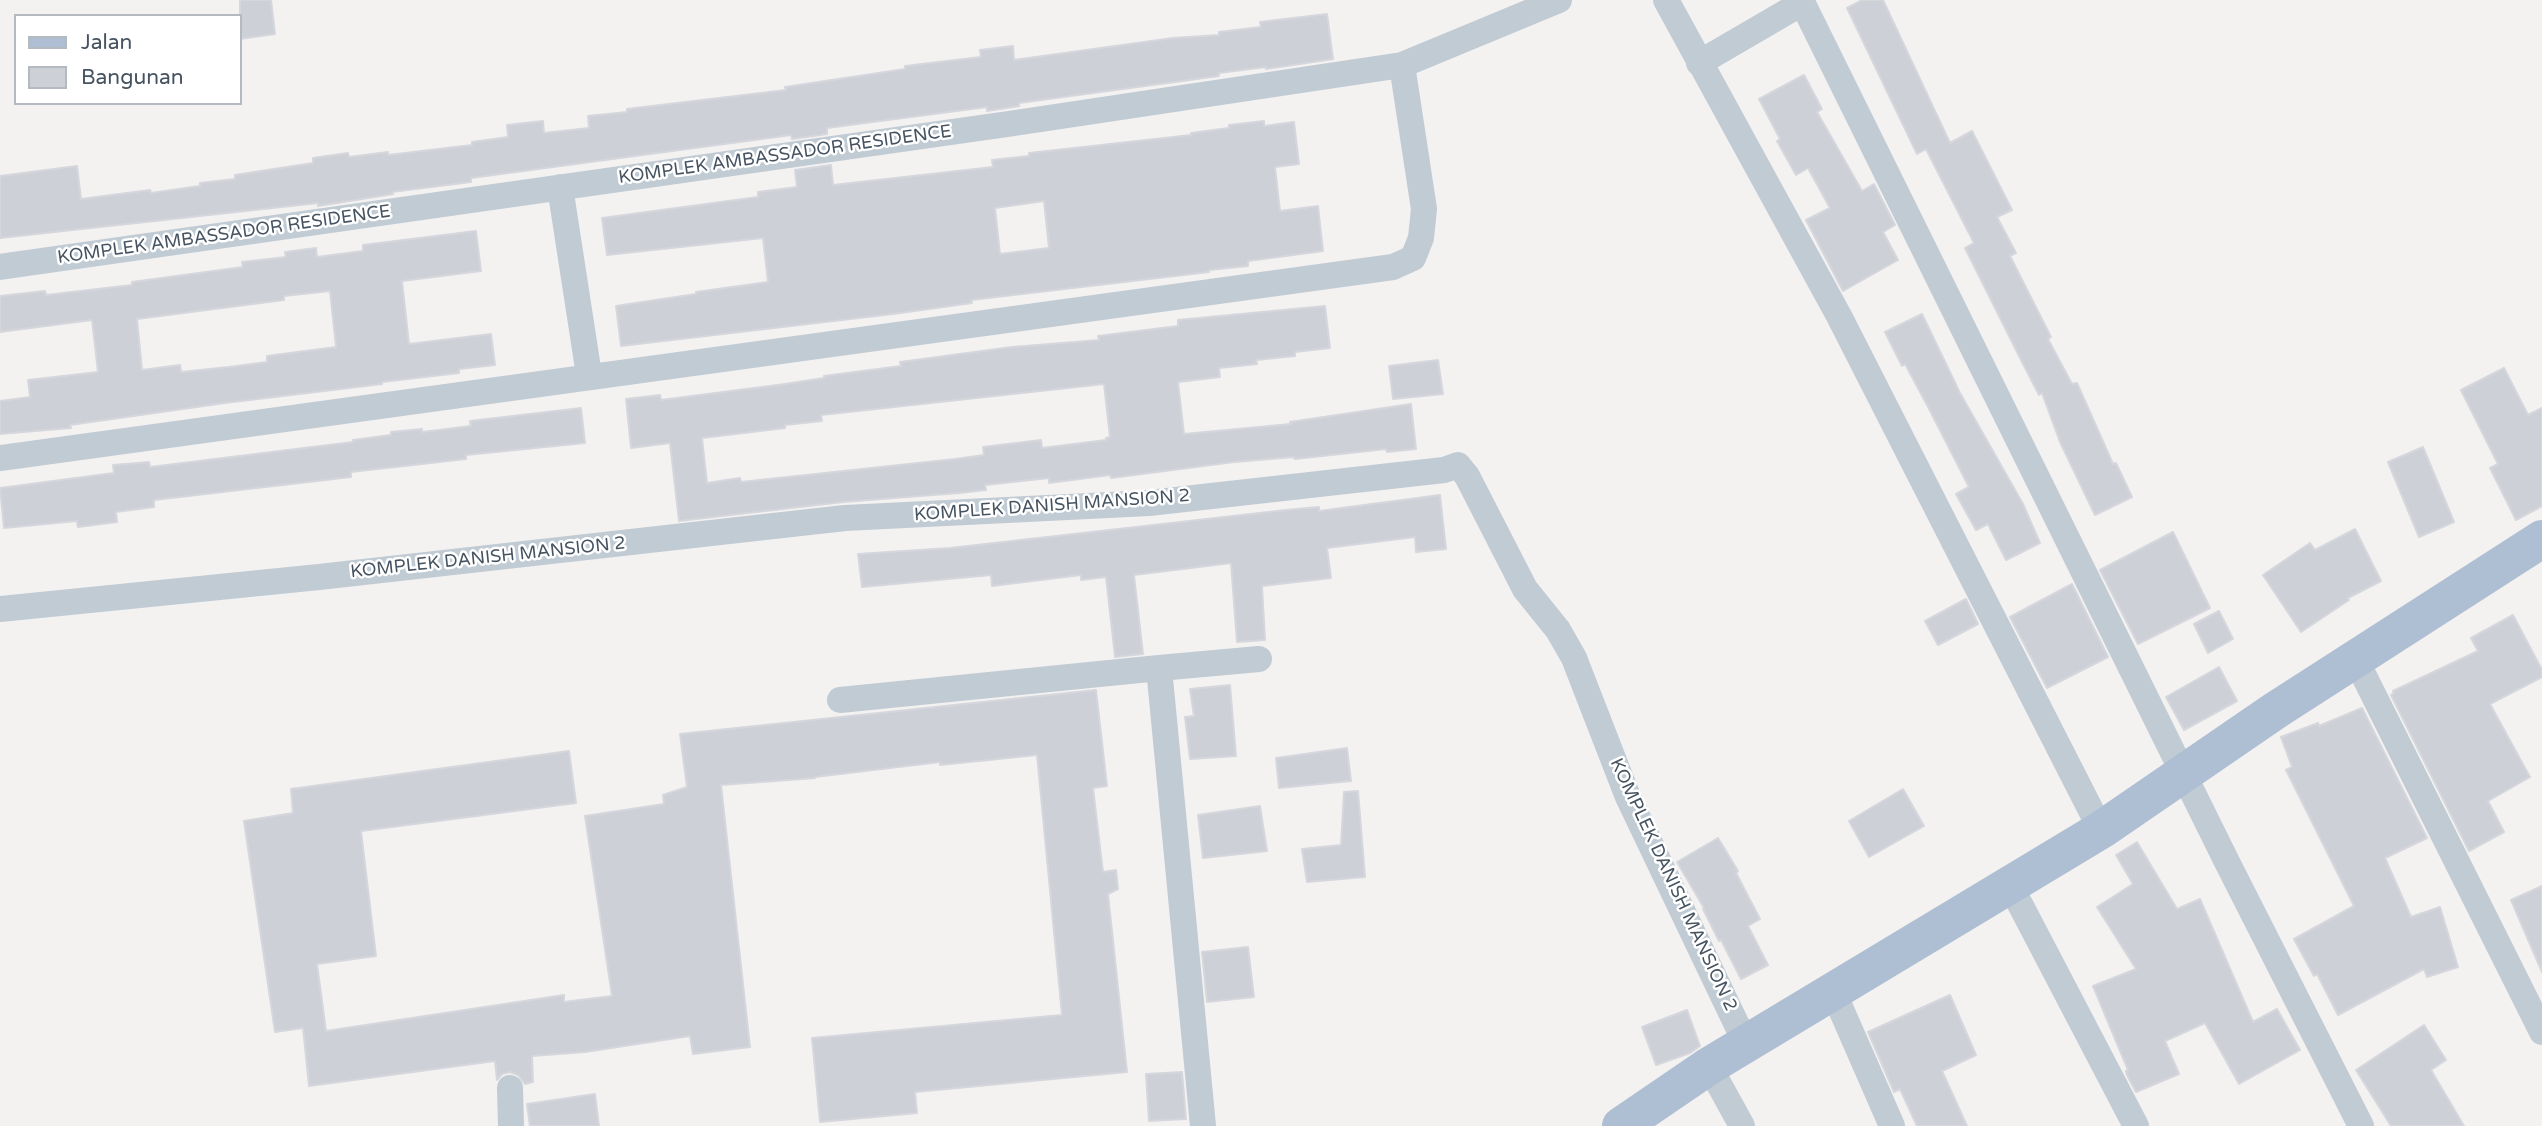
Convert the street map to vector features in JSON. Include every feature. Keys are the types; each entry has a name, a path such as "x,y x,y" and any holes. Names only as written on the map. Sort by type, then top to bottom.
{"main road":[{"path":"1621,1126 1709,1066 2101,830 2276,710 2542,539"}],"street":[{"name":"KOMPLEK AMBASSADOR RESIDENCE","path":"0,267 1008,124 1402,65 1559,0"},
{"path":"1666,0 1839,316 2101,830"},
{"path":"1699,63 1802,1 2361,1126"},
{"path":"0,458 1393,267 1413,258 1421,239 1424,209 1402,65"},
{"path":"560,187 589,376"},
{"name":"KOMPLEK DANISH MANSION 2","path":"0,608 332,575 845,518 1149,503 1444,470 1458,465 1467,476 1525,589 1558,630 1574,658 1628,797 1746,1044"},
{"path":"840,700 1259,659"},
{"path":"2356,660 2542,1032"},
{"path":"1159,668 1203,1126"},
{"path":"2009,883 2136,1126"},
{"path":"1833,991 1892,1126"},
{"path":"1709,1066 1742,1126"},
{"path":"510,1088 511,1126"}],"building":[{"path":"240,0 271,0 275,34 242,39"},
{"path":"1862,0 1883,0 1950,143 1972,131 2012,210 1997,217 2016,253 2010,256 2051,337 2048,339 2072,384 2077,383 2113,464 2116,463 2132,497 2095,515 2060,442 2042,393 2039,395 1965,248 1974,243 1926,149 1917,154 1847,8"},
{"path":"1327,14 1333,59 1019,103 1019,106 987,111 987,107 827,128 827,134 792,139 791,135 471,178 471,182 392,192 393,194 318,206 318,203 0,238 0,176 77,166 81,199 150,190 151,193 235,179 235,175 313,163 313,158 348,153 349,157 388,152 388,155 472,145 472,142 508,137 507,125 543,121 544,133 589,128 588,116 786,90 785,87 905,69 905,66 981,57 980,50 1013,46 1014,60 1173,38 1219,35 1219,32 1261,27 1260,22"},
{"path":"1804,75 1822,109 1817,112 1862,191 1874,184 1895,225 1883,232 1898,260 1843,291 1806,220 1830,208 1808,168 1796,175 1777,141 1780,139 1759,99"},
{"path":"1264,121 1264,126 1294,122 1299,164 1275,167 1280,211 1318,206 1323,251 1248,261 1248,266 1209,272 971,300 972,303 893,314 621,346 616,306 768,282 763,238 607,255 602,218 758,197 758,192 797,187 795,170 831,165 833,185 993,167 992,160 1029,156 1029,153 1191,135 1229,128 1229,125","holes":["1044,201 1049,248 1000,254 995,208"]},
{"path":"476,231 481,271 402,281 409,344 491,334 495,365 382,384 70,425 71,428 0,434 0,401 30,397 28,380 98,372 92,320 0,332 0,296 45,291 46,295 132,285 132,282 243,267 242,262 286,257 285,252 316,248 317,257 363,251 363,245","holes":["330,291 336,347 267,356 267,362 229,367 181,372 180,365 142,370 137,319 284,300 284,296"]},
{"path":"1325,306 1330,348 1295,352 1295,356 1256,360 1257,364 1219,368 1220,377 1178,382 1184,434 1291,424 1290,422 1411,404 1416,449 1387,452 1386,449 1295,459 1234,462 1049,483 1049,478 985,485 986,490 843,502 679,521 670,443 631,448 626,399 660,395 661,400 901,366 900,362 1012,347 1099,340 1098,336 1178,326 1178,320","holes":["1104,384 1110,437 1106,440 1042,448 1041,440 983,447 984,455 955,459 741,482 740,478 707,483 702,438 822,421 821,415"]},
{"path":"1922,314 1960,393 2023,504 2040,543 2006,560 1988,524 1976,530 1956,494 1969,487 1905,364 1902,366 1885,332"},
{"path":"1438,360 1443,394 1393,399 1389,366"},
{"path":"2504,368 2528,415 2542,408 2542,506 2516,520 2490,468 2498,464 2461,390"},
{"path":"581,408 585,443 466,455 466,459 351,472 351,477 154,500 154,507 116,512 117,522 78,527 77,521 4,528 0,488 114,473 113,465 149,462 150,467 353,442 391,435 391,432 422,429 422,432 471,426 470,421"},
{"path":"2423,447 2454,522 2419,537 2388,462"},
{"path":"1440,495 1446,549 1416,552 1415,537 1327,548 1331,578 1262,586 1265,640 1237,642 1231,563 1134,575 1143,654 1115,657 1106,577 1081,580 1081,575 992,586 991,575 862,587 858,554 950,548 1286,510 1319,507 1319,511"},
{"path":"2355,529 2381,581 2348,598 2349,600 2301,632 2263,575 2310,543 2315,550"},
{"path":"2173,532 2210,608 2138,644 2100,570"},
{"path":"2072,584 2108,657 2047,688 2010,617"},
{"path":"1966,599 1978,624 1938,645 1925,621"},
{"path":"2219,611 2233,639 2208,653 2194,624"},
{"path":"2513,615 2542,670 2542,677 2490,704 2530,777 2488,801 2504,832 2469,851 2391,695 2393,691 2478,651 2471,638"},
{"path":"2219,667 2237,701 2184,730 2166,697"},
{"path":"1230,685 1236,756 1190,759 1185,717 1194,716 1190,689"},
{"path":"1096,690 1107,786 1093,788 1103,872 1116,870 1118,889 1108,894 1127,1072 915,1092 917,1113 820,1122 812,1038 1062,1015 1037,755 940,765 940,762 815,778 721,785 750,1047 693,1054 690,1036 585,1052 532,1056 533,1082 525,1084 518,1075 510,1072 502,1074 497,1080 495,1061 309,1086 303,1028 275,1032 244,821 293,813 291,789 569,751 576,803 361,831 376,956 317,964 326,1031 564,995 564,1002 612,996 585,816 664,804 663,795 687,787 680,734"},
{"path":"2362,708 2427,838 2385,858 2411,917 2440,907 2458,967 2427,977 2424,969 2338,1015 2317,974 2314,976 2294,939 2354,906 2286,770 2292,767 2281,737 2318,723 2319,726"},
{"path":"1347,748 1351,781 1279,788 1276,758"},
{"path":"1903,789 1924,826 1869,857 1849,821"},
{"path":"1358,791 1365,877 1307,882 1302,849 1341,845 1344,792"},
{"path":"1260,806 1267,851 1203,858 1198,815"},
{"path":"1718,838 1738,871 1736,873 1760,919 1748,926 1768,965 1741,979 1677,862"},
{"path":"2137,842 2177,909 2200,899 2253,1022 2277,1009 2300,1050 2239,1084 2205,1023 2165,1041 2179,1074 2136,1092 2093,986 2136,969 2097,907 2133,884 2116,855"},
{"path":"2542,886 2542,972 2511,900"},
{"path":"1248,947 1254,997 1207,1002 1202,952"},
{"path":"1950,995 1976,1055 1942,1071 1967,1126 1917,1126 1900,1089 1894,1092 1868,1032"},
{"path":"1687,1010 1700,1046 1690,1053 1656,1065 1642,1027"},
{"path":"2424,1025 2446,1060 2431,1070 2464,1126 2391,1126 2356,1070"},
{"path":"1182,1072 1186,1119 1149,1121 1146,1074"},
{"path":"595,1094 599,1126 530,1126 527,1104"}]}
